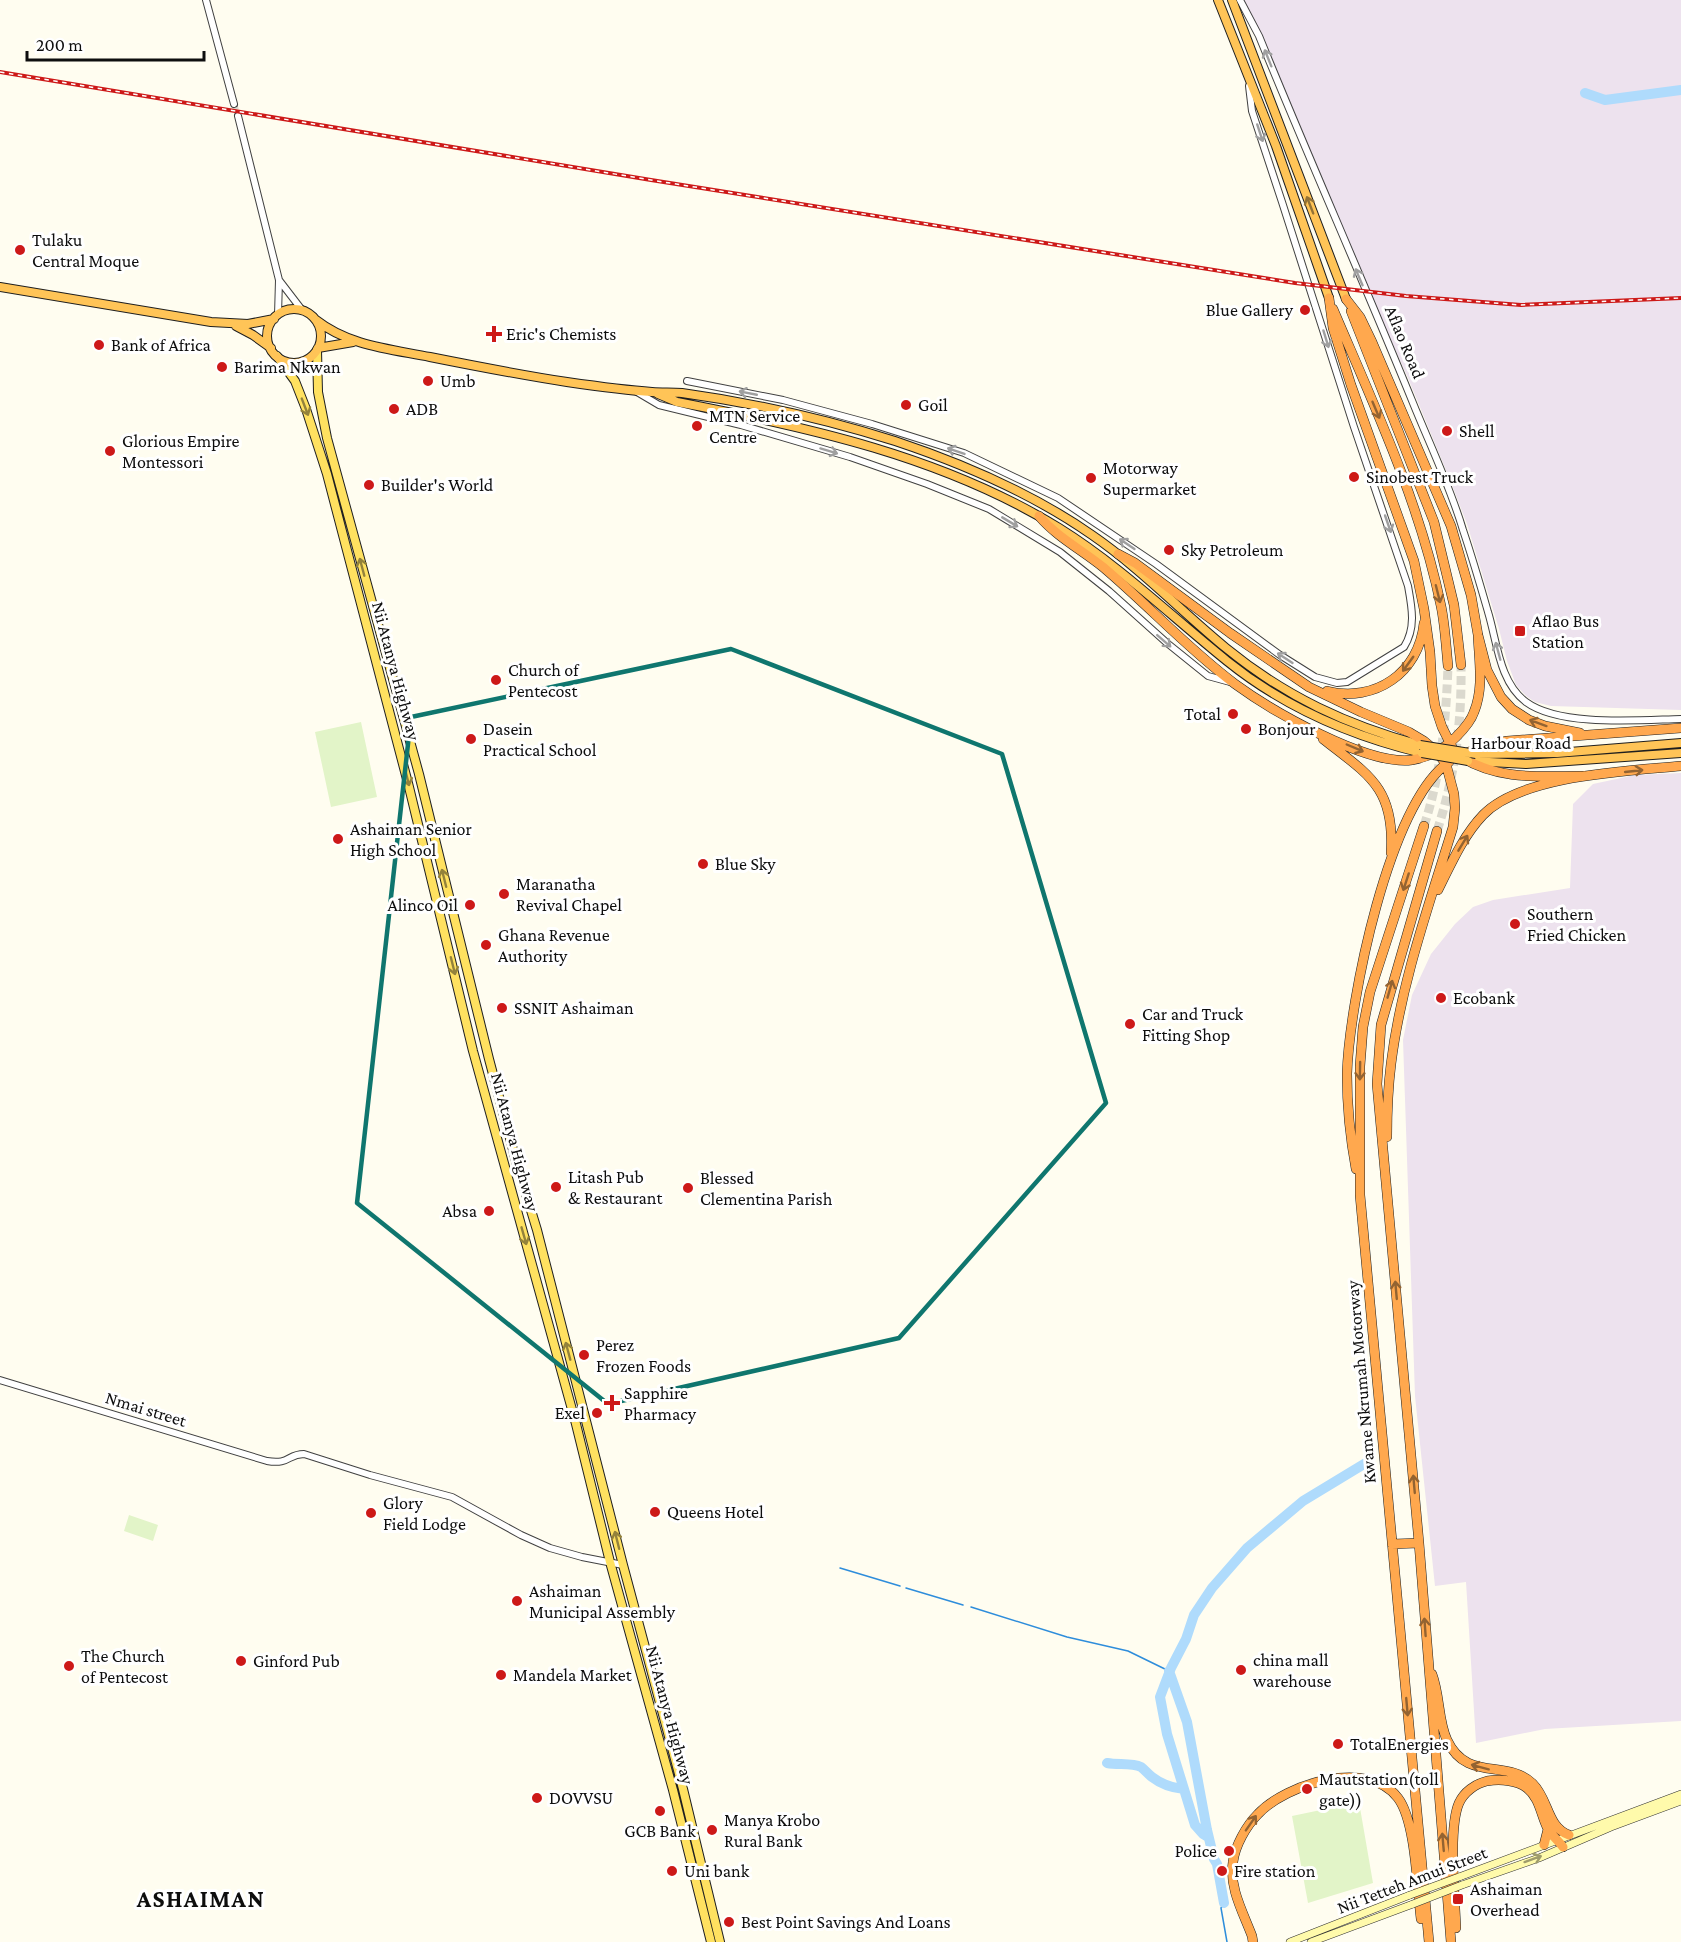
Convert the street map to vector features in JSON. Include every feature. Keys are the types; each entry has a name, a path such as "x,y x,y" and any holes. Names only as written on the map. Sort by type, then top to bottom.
{"highway":[{"path":"1218,0 1276,146 1329,298 1390,443 1424,538 1442,608 1448,666"},
{"path":"1232,0 1434,522 1454,605 1461,665"},
{"path":"0,287 151,313 233,324 255,324 289,310 302,310 334,333 354,342 565,382 655,393 677,393 787,412 894,441 963,465 1015,489 1090,533 1118,554 1245,663 1283,689 1364,732"},
{"path":"1329,298 1333,328 1351,385 1414,561 1430,652 1431,686 1442,727 1449,743 1459,756 1478,767 1501,774 1584,776"},
{"path":"1346,298 1360,317 1372,342 1451,526 1471,595 1487,670 1501,697 1512,709 1529,720 1545,726 1595,736"},
{"path":"274,352 268,336 276,317"},
{"path":"233,324 253,335 285,361 294,363 311,357 317,349 321,334 316,320"},
{"path":"317,349 354,342"},
{"path":"655,393 677,402 800,427 860,444 972,483 1039,516 1080,542 1228,662 1264,688 1316,716 1364,732"},
{"path":"1039,516 1053,530 1102,567 1198,655 1234,683 1311,730 1359,767 1380,790 1390,813 1392,833 1390,862"},
{"path":"1118,554 1135,563 1230,633 1309,687 1409,732 1437,752 1446,764 1454,794 1453,827 1410,967 1391,1063 1386,1172"},
{"path":"1309,687 1333,693 1361,694 1381,688 1394,680 1409,665 1420,645 1424,609"},
{"path":"1311,730 1363,752 1391,759 1412,760 1437,752 1464,730 1474,713 1480,688 1478,635"},
{"path":"1360,1195 1348,1125 1347,1072 1354,1005 1370,931 1390,862 1403,831 1426,788 1446,764 1483,746 1507,741 1681,728"},
{"name":"Harbour Road","path":"1364,732 1420,745 1476,754 1546,754 1681,743"},
{"name":"Harbour Road","path":"1364,732 1422,753 1497,764 1681,753"},
{"path":"1426,913 1470,832 1484,814 1503,799 1528,789 1584,776 1681,766"},
{"name":"Kwame Nkrumah Motorway","path":"1424,826 1370,992 1359,1066 1360,1195 1429,1942"},
{"path":"1437,831 1381,1025 1377,1084 1419,1543 1451,1942"},
{"path":"1392,1544 1419,1543"},
{"path":"1428,1663 1437,1688 1445,1734 1456,1755 1477,1768 1512,1773 1528,1780 1544,1800 1556,1827 1569,1835"},
{"path":"1261,1942 1253,1939 1233,1883 1235,1852 1248,1825 1268,1806 1291,1793 1335,1778 1350,1776 1362,1777 1384,1785 1398,1798 1403,1808 1411,1839 1424,1942"},
{"path":"1456,1942 1454,1833 1457,1811 1465,1794 1481,1783 1491,1781 1504,1780 1528,1789 1535,1798 1548,1829 1561,1843"},
{"path":"1544,1845 1548,1829"}],"main road":[{"path":"317,349 318,393 327,438 419,774 486,1047 537,1230 683,1789 720,1942"},
{"name":"Nii Atanya Highway","path":"274,352 295,381 327,474 424,848 473,1051 573,1413 610,1562 673,1790 711,1942"},
{"path":"424,848 436,846"},
{"path":"473,1051 486,1047"},
{"path":"1561,1843 1569,1835 1681,1794"},
{"path":"1311,1942 1413,1904 1460,1881 1681,1801"},
{"name":"Nii Tetteh Amui Street","path":"1290,1942 1410,1895 1460,1881 1544,1845 1561,1843"}],"street":[{"path":"206,0 234,104"},
{"name":"Aflao Road","path":"1240,0 1258,36 1432,447 1460,519 1504,669 1511,686 1525,702"},
{"path":"687,381 815,408 975,458 1058,498 1156,564 1280,655 1316,677 1337,683 1347,682 1404,647 1412,631 1413,611 1408,586 1252,111 1248,76"},
{"path":"238,116 279,280 276,317"},
{"path":"279,280 302,310"},
{"path":"634,390 659,405 741,425 850,458 927,484 989,509 1060,552 1109,591 1167,644 1208,676 1234,683"},
{"name":"Harbour Road","path":"1525,702 1540,711 1582,719 1681,719"},
{"name":"Nmai street","path":"0,1380 267,1461 284,1462 298,1454 304,1454 452,1497 521,1535 550,1548 610,1562"},
{"path":"610,1562 623,1564"}],"highlighted area":[{"path":"731,649 1002,754 1106,1103 899,1338 608,1404 357,1203 411,717"}],"shaded area":[{"path":"1244,0 1681,0 1681,710 1551,706 1535,702 1516,685 1467,524 1450,480"},
{"path":"1681,773 1681,1721 1545,1729 1476,1743 1466,1582 1435,1586 1415,1396 1403,1040 1412,995 1431,954 1455,924 1473,907 1493,900 1570,888 1573,804 1593,784 1635,775"}],"green space":[{"path":"361,722 377,797 331,807 315,732"},
{"path":"129,1515 158,1525 153,1541 124,1531"},
{"path":"1359,1802 1373,1883 1308,1903 1292,1816"}],"waterway":[{"path":"1585,93 1605,100 1681,90"},
{"path":"1208,1837 1195,1825 1167,1734 1160,1697 1171,1668 1186,1639 1194,1615 1212,1588 1247,1548 1303,1501 1369,1461"},
{"path":"840,1568 900,1586"},
{"path":"906,1588 963,1605"},
{"path":"971,1607 1067,1637 1128,1651 1169,1671"},
{"path":"1169,1671 1187,1722 1207,1830 1217,1864 1224,1903"},
{"path":"1107,1763 1141,1767 1159,1782 1184,1789"},
{"path":"1224,1903 1221,1908 1227,1942"}],"tunnel":[{"path":"234,104 238,116"},
{"path":"1437,831 1456,749 1461,665"},
{"path":"1424,826 1435,787 1442,747 1448,666"}],"railway":[{"path":"0,72 651,180 1295,283 1406,296 1521,305 1681,298"}],"place":[{"name":"Tulaku Central Moque","path":"20,250"},
{"name":"Blue Gallery","path":"1305,310"},
{"name":"Eric's Chemists","path":"494,334"},
{"name":"Bank of Africa","path":"99,345"},
{"name":"Barima Nkwan","path":"222,367"},
{"name":"Umb","path":"428,381"},
{"name":"Goil","path":"906,405"},
{"name":"ADB","path":"394,409"},
{"name":"MTN Service Centre","path":"697,426"},
{"name":"Shell","path":"1447,431"},
{"name":"Glorious Empire Montessori","path":"110,451"},
{"name":"Sinobest Truck","path":"1354,477"},
{"name":"Motorway Supermarket","path":"1091,478"},
{"name":"Builder's World","path":"369,485"},
{"name":"Sky Petroleum","path":"1169,550"},
{"name":"Aflao Bus Station","path":"1520,631"},
{"name":"Church of Pentecost","path":"496,680"},
{"name":"Total","path":"1233,714"},
{"name":"Bonjour","path":"1246,729"},
{"name":"Dasein Practical School","path":"471,739"},
{"name":"Ashaiman Senior High School","path":"338,839"},
{"name":"Blue Sky","path":"703,864"},
{"name":"Maranatha Revival Chapel","path":"504,894"},
{"name":"Alinco Oil","path":"470,905"},
{"name":"Southern Fried Chicken","path":"1515,924"},
{"name":"Ghana Revenue Authority","path":"486,945"},
{"name":"Ecobank","path":"1441,998"},
{"name":"SSNIT Ashaiman","path":"502,1008"},
{"name":"Car and Truck Fitting Shop","path":"1130,1024"},
{"name":"Litash Pub & Restaurant","path":"556,1187"},
{"name":"Blessed Clementina Parish","path":"688,1188"},
{"name":"Absa","path":"489,1211"},
{"name":"Perez Frozen Foods","path":"584,1355"},
{"name":"Sapphire Pharmacy","path":"612,1403"},
{"name":"Exel","path":"597,1413"},
{"name":"Queens Hotel","path":"655,1512"},
{"name":"Glory Field Lodge","path":"371,1513"},
{"name":"Ashaiman Municipal Assembly","path":"517,1601"},
{"name":"Ginford Pub","path":"241,1661"},
{"name":"The Church of Pentecost","path":"69,1666"},
{"name":"china mall warehouse","path":"1241,1670"},
{"name":"Mandela Market","path":"501,1675"},
{"name":"TotalEnergies","path":"1338,1744"},
{"name":"Mautstation(toll gate))","path":"1307,1789"},
{"name":"DOVVSU","path":"537,1798"},
{"name":"GCB Bank","path":"660,1811"},
{"name":"Manya Krobo Rural Bank","path":"712,1830"},
{"name":"Police","path":"1229,1851"},
{"name":"Uni bank","path":"672,1871"},
{"name":"Fire station","path":"1222,1871"},
{"name":"Ashaiman Overhead","path":"1458,1899"},
{"name":"Best Point Savings And Loans","path":"729,1922"}],"district":[{"name":"ASHAIMAN","path":"201,1898"}]}
